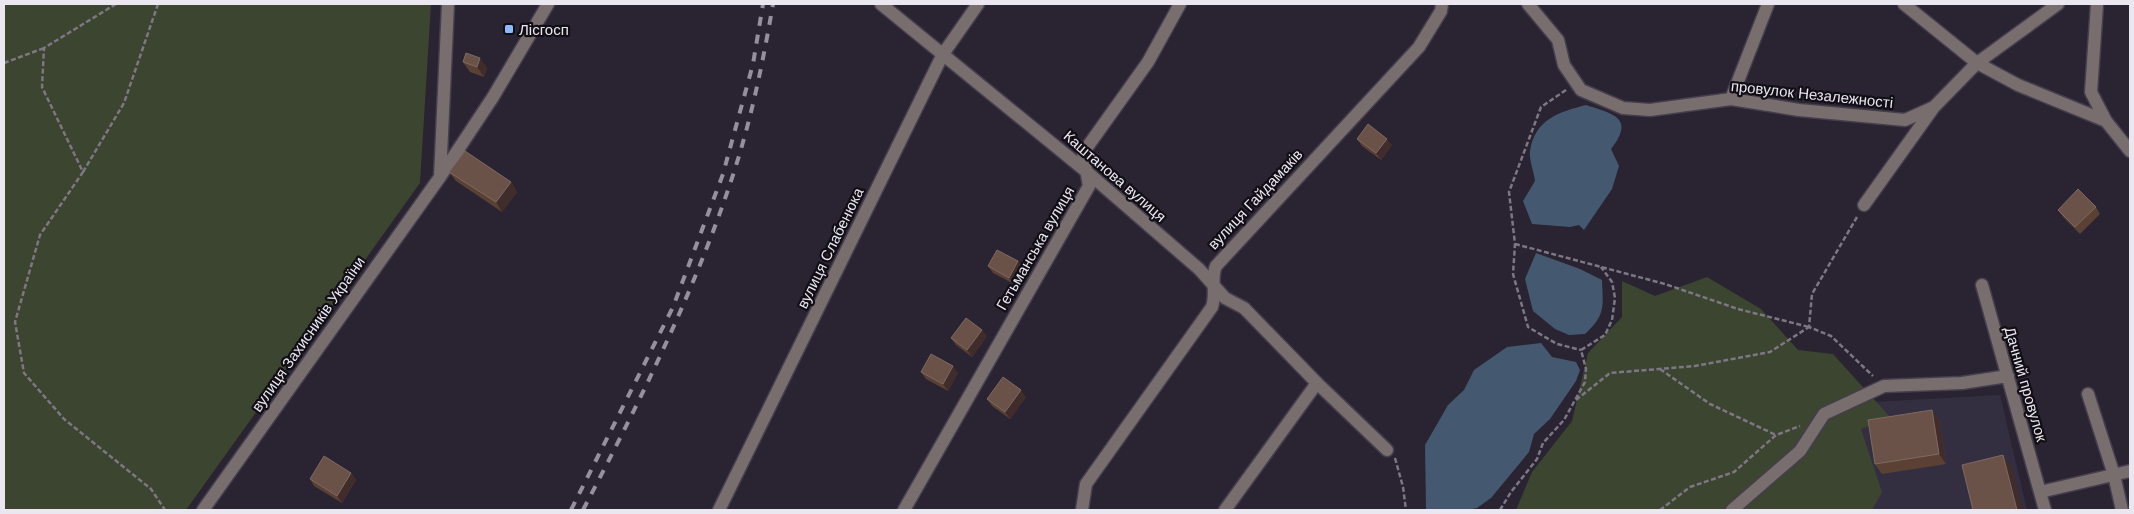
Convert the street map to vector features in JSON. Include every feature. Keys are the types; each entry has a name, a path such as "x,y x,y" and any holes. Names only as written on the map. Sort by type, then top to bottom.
{"street":[{"path":"440,177 448,4"},
{"name":"вулиця Захисників України","path":"203,510 440,177 493,97 548,4"},
{"name":"Каштанова вулиця","path":"881,4 1087,172 1199,269 1224,298 1244,308 1317,383 1387,450"},
{"name":"вулиця Слабенюка","path":"719,510 943,54 978,4"},
{"name":"Гетьманська вулиця","path":"904,510 1088,186 1083,153 1148,62 1180,4"},
{"name":"вулиця Гайдамаків","path":"1082,510 1086,484 1212,307 1215,298 1212,276 1216,266 1225,254 1419,47 1441,11 1442,4"},
{"name":"провулок Незалежності","path":"1528,4 1558,40 1564,65 1580,90 1623,108 1650,110 1731,98 1799,110 1905,120 1934,106"},
{"path":"1731,98 1768,4"},
{"path":"1904,4 1977,63 2063,105 2106,121"},
{"name":"провулок Незалежності","path":"1864,205 1934,106 1977,63 2058,4"},
{"path":"2097,4 2091,92 2106,121 2130,151"},
{"name":"Дачний провулок","path":"1982,284 2045,510"},
{"path":"1732,510 1800,451 1824,414 1884,386 1962,383 2008,376"},
{"path":"1225,510 1317,383"},
{"path":"2088,394 2114,475 2122,510"},
{"path":"2040,492 2130,471"}],"path":[{"path":"4,63 44,48 116,4"},
{"path":"158,4 124,103 83,172 40,235 15,322 24,373 64,419 151,489 165,510"},
{"path":"44,48 42,87 83,172"},
{"path":"1576,84 1542,107 1530,134 1510,192 1515,244 1513,274 1528,327 1557,344 1581,350 1605,335 1612,320 1615,298 1612,282 1600,266"},
{"path":"1809,327 1812,294 1864,205"},
{"path":"1515,244 1665,284 1738,309 1809,327 1831,336 1884,386"},
{"path":"1574,400 1610,373 1695,366 1770,352 1809,327"},
{"path":"1500,510 1511,492 1537,459 1542,443 1564,420 1584,382 1586,369 1581,350"},
{"path":"1660,369 1710,404 1776,435"},
{"path":"1660,510 1690,487 1734,472 1776,435 1804,424"},
{"path":"1387,450 1397,461 1406,510"}],"shaded area":[{"path":"2000,395 2027,510 1746,510 1856,403"}],"green space":[{"path":"4,4 431,4 420,183 186,510 4,510"},
{"path":"1707,277 1761,309 1798,350 1833,354 1891,418 1861,429 1882,492 1872,510 1516,510 1532,472 1572,421 1588,353 1622,317 1622,281 1655,296"}],"water":[{"path":"1586,105 1613,115 1621,124 1618,139 1611,149 1619,166 1612,189 1584,230 1579,225 1570,227 1532,224 1523,201 1535,181 1530,151 1537,131 1543,124 1558,114"},
{"path":"1536,253 1580,269 1602,280 1602,310 1597,321 1585,334 1569,335 1555,329 1533,311 1525,279"},
{"path":"1541,343 1552,357 1576,362 1580,370 1576,381 1550,419 1534,434 1529,452 1491,498 1477,508 1467,510 1426,510 1425,445 1448,405 1464,390 1474,370 1507,347"}],"building":[{"path":"466,53 480,58 477,67 463,62"},
{"path":"1368,124 1387,139 1376,153 1357,139"},
{"path":"465,151 511,182 496,202 449,172"},
{"path":"2078,189 2096,207 2075,227 2058,210"},
{"path":"997,250 1018,261 1009,278 988,266"},
{"path":"966,318 982,330 967,350 951,338"},
{"path":"931,354 953,366 943,384 921,372"},
{"path":"1003,377 1021,390 1005,412 987,399"},
{"path":"1932,410 1939,454 1875,464 1868,420"},
{"path":"2003,455 2017,510 1973,510 1962,465"},
{"path":"324,456 351,473 337,496 310,479"}],"railway":[{"path":"571,510 673,307 723,174 753,64 763,4"},
{"path":"583,510 625,429 664,347 701,263 717,221 739,157 751,113 773,4"}],"place":[{"name":"Лісгосп","path":"509,29"}]}
